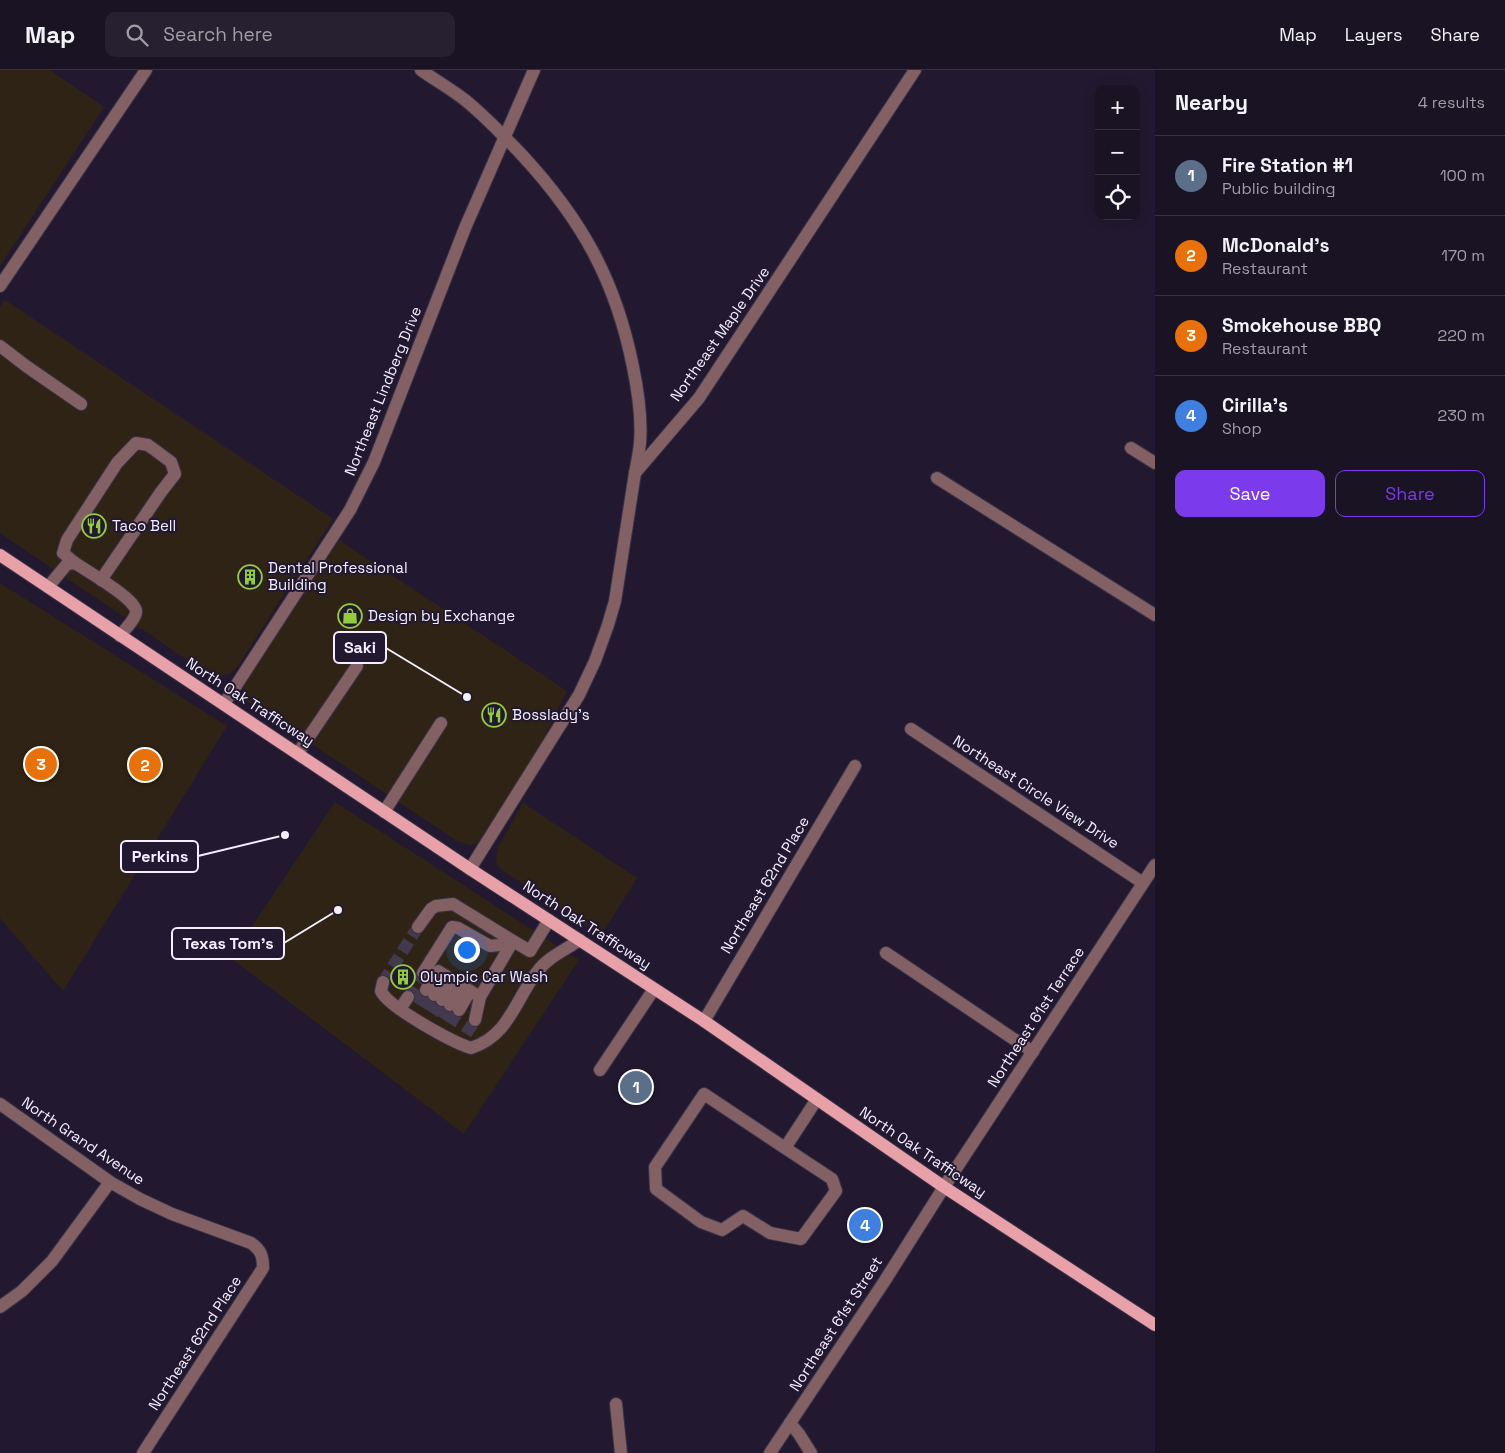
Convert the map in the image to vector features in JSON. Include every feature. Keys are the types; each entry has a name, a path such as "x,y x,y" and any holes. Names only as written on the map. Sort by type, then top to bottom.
{"main road":[{"name":"North Oak Trafficway","path":"0,555 470,869 704,1021 944,1187 1155,1325"}],"street":[{"path":"0,286 146,70"},
{"path":"421,70 464,100 505,137 538,172 588,240 606,276 621,316 628,343 636,385 640,442 615,601 595,660 578,694 470,869"},
{"name":"Northeast Lindberg Drive","path":"224,704 350,510 363,486 465,228 534,70"},
{"name":"Northeast Maple Drive","path":"635,473 699,398 915,70"},
{"path":"0,346 81,404"},
{"path":"101,580 175,474 171,462 148,445 136,443 117,463 67,540 63,553 75,563 130,599 136,607 136,613 120,636"},
{"path":"1131,448 1155,463"},
{"path":"937,478 1155,615"},
{"path":"48,587 67,564 75,563"},
{"path":"298,753 357,666"},
{"path":"384,812 441,723"},
{"name":"Northeast Circle View Drive","path":"911,729 1143,882"},
{"name":"Northeast 62nd Place","path":"704,1021 855,766"},
{"name":"Northeast 61st Terrace","path":"944,1187 1155,865"},
{"path":"451,904 462,922 500,945"},
{"path":"418,927 431,909 436,906 451,904 530,951 537,972"},
{"path":"530,951 549,920"},
{"path":"423,973 452,927 458,928 490,946 514,941"},
{"path":"383,982 381,987 382,994 390,1003 434,1022 471,1048 479,1046 499,1032 537,972 553,956 580,940"},
{"path":"451,1005 458,984 514,941"},
{"path":"886,953 1033,1052"},
{"path":"451,1005 458,984"},
{"path":"451,1005 458,984"},
{"path":"600,1070 654,988"},
{"path":"704,1094 785,1148 832,1179 836,1191 801,1239 770,1233 743,1216 722,1230 701,1222 656,1189 655,1167 704,1094"},
{"path":"785,1148 817,1099"},
{"name":"North Grand Avenue","path":"0,1104 110,1182 172,1214 251,1243 259,1249"},
{"path":"0,1307 22,1291 52,1261 110,1182"},
{"name":"Northeast 61st Street","path":"774,1451 790,1423 879,1290 944,1187"},
{"name":"Northeast 62nd Place","path":"143,1453 263,1268 263,1258 259,1249"},
{"path":"616,1404 621,1453"},
{"path":"790,1423 800,1434 811,1453"}],"shaded area":[{"path":"0,70 50,70 104,107 0,266"},
{"path":"5,300 333,519 239,664 231,673 217,677 211,676 0,533 0,307"},
{"path":"339,540 567,691 533,760 483,838 475,844 469,845 457,841 247,701 243,696 245,681"},
{"path":"0,583 227,726 63,991 0,918"},
{"path":"335,802 579,960 464,1134 231,958"},
{"path":"523,803 637,878 601,935 497,865 498,847"}],"tunnel":[{"path":"383,982 418,927"},
{"path":"408,997 423,973"},
{"path":"417,1004 426,990"},
{"path":"425,1009 434,995"},
{"path":"433,1014 442,1000"},
{"path":"441,1018 450,1005"},
{"path":"450,1024 459,1010"},
{"path":"466,1034 475,1020"}],"place":[{"name":"Taco Bell","path":"94,526"},
{"name":"Dental Professional Building","path":"250,577"},
{"name":"Design by Exchange","path":"350,616"},
{"name":"Saki","path":"467,697"},
{"name":"Bosslady's","path":"494,715"},
{"name":"Smokehouse BBQ","path":"41,764"},
{"name":"McDonald's","path":"145,765"},
{"name":"Perkins","path":"285,835"},
{"name":"Texas Tom's","path":"338,910"},
{"name":"Olympic Car Wash","path":"403,977"},
{"name":"Fire Station #1","path":"636,1087"},
{"name":"Cirilla's","path":"865,1225"}]}
